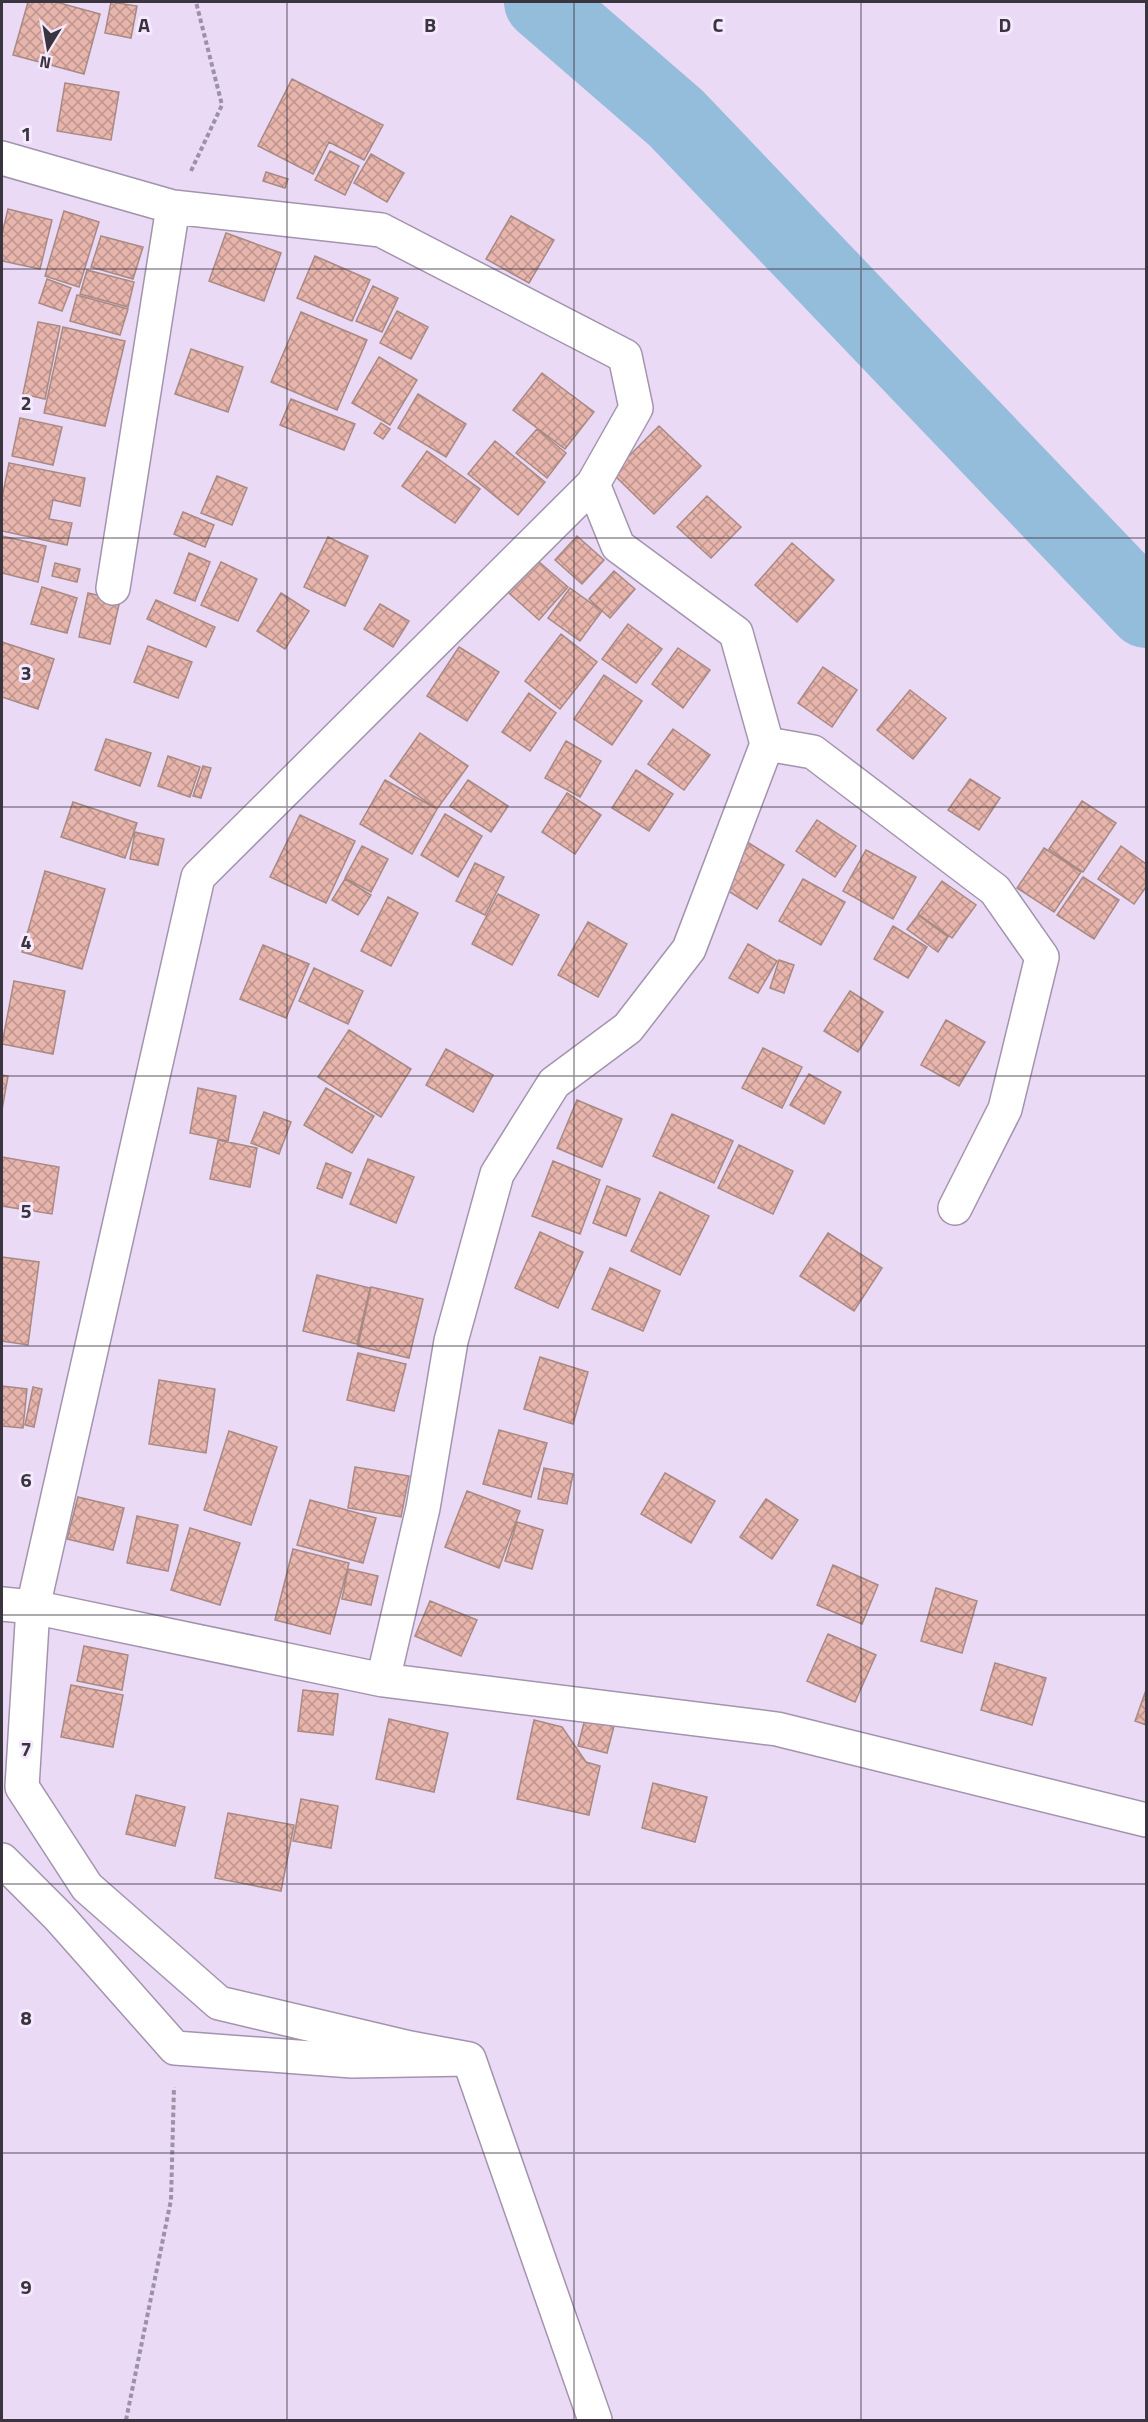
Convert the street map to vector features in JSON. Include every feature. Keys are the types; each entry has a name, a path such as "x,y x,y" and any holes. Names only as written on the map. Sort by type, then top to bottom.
{"street":[{"path":"2,158 173,207 381,230 625,356 636,408 593,484 198,877 17,1606 22,1787 87,1887 219,2003 410,2048 469,2059"},
{"path":"112,588 173,207"},
{"path":"383,1680 423,1508 451,1341 497,1174 554,1083 628,1028 689,949 767,744 736,633 618,546 593,484"},
{"path":"767,744 813,752 995,890 1042,957 1005,1109 955,1208"},
{"path":"17,1606 383,1680 777,1729 1146,1820"},
{"path":"2,1860 59,1917 175,2048 352,2061 469,2059"},
{"path":"469,2059 595,2421"}],"path":[{"path":"173,207 222,105 196,2"},
{"path":"126,2421 171,2200 175,2048"}],"building":[{"path":"28,2 56,2 100,14 84,74 13,55"},
{"path":"111,2 137,6 131,38 105,33"},
{"path":"292,79 383,125 364,160 329,142 313,174 258,146"},
{"path":"65,83 119,92 111,140 57,131"},
{"path":"330,151 359,166 345,195 315,180"},
{"path":"371,154 404,173 387,202 354,183"},
{"path":"266,172 288,179 285,188 263,181"},
{"path":"8,209 52,220 40,269 2,261 2,234"},
{"path":"64,211 99,222 79,287 45,276"},
{"path":"511,216 554,240 529,283 486,259"},
{"path":"226,233 281,253 264,301 209,281"},
{"path":"101,236 143,247 133,279 91,267"},
{"path":"315,256 370,280 352,321 297,298"},
{"path":"87,270 134,282 128,307 80,294"},
{"path":"47,279 71,288 62,311 39,303"},
{"path":"373,286 398,298 382,332 356,321"},
{"path":"77,295 128,309 120,335 70,321"},
{"path":"397,311 428,327 411,359 380,343"},
{"path":"301,312 367,340 337,410 271,382"},
{"path":"38,322 60,326 45,399 23,394"},
{"path":"63,327 125,341 105,426 44,413"},
{"path":"191,349 243,367 228,412 175,394"},
{"path":"379,357 417,380 390,425 352,403"},
{"path":"542,373 594,412 565,449 513,410"},
{"path":"418,394 466,424 446,457 398,428"},
{"path":"291,399 355,424 344,450 280,425"},
{"path":"20,418 62,427 53,465 12,456"},
{"path":"381,423 390,429 383,439 374,433"},
{"path":"659,426 701,466 654,514 612,473"},
{"path":"537,429 566,453 547,478 516,453"},
{"path":"495,441 545,482 518,515 468,474"},
{"path":"427,451 480,489 455,523 402,486"},
{"path":"9,463 85,478 80,506 53,500 49,519 72,523 67,545 2,531 2,498"},
{"path":"217,476 247,488 232,525 201,513"},
{"path":"707,496 741,527 711,558 677,527"},
{"path":"183,512 214,525 205,547 174,534"},
{"path":"2,536 46,546 38,582 2,573"},
{"path":"577,536 604,560 582,584 555,560"},
{"path":"328,537 368,556 345,606 304,587"},
{"path":"792,543 834,580 797,622 755,585"},
{"path":"189,553 210,562 195,601 174,593"},
{"path":"530,554 568,587 539,620 501,586"},
{"path":"221,562 257,579 238,621 201,605"},
{"path":"55,563 80,569 77,582 52,576"},
{"path":"614,571 635,589 610,618 589,599"},
{"path":"42,587 77,598 67,633 31,624"},
{"path":"570,588 602,611 580,641 548,618"},
{"path":"88,593 120,600 110,644 79,637"},
{"path":"281,593 309,611 285,649 257,631"},
{"path":"156,600 215,627 206,647 147,619"},
{"path":"380,604 409,621 393,647 364,629"},
{"path":"628,624 662,649 636,683 602,659"},
{"path":"561,634 597,662 560,709 525,681"},
{"path":"2,642 54,659 38,709 2,697"},
{"path":"148,646 192,662 178,698 134,682"},
{"path":"459,647 499,672 467,721 427,696"},
{"path":"678,648 710,670 683,708 652,684"},
{"path":"823,667 857,690 832,727 798,703"},
{"path":"604,675 642,701 612,745 574,719"},
{"path":"910,690 946,718 913,759 877,730"},
{"path":"529,693 556,713 530,751 502,732"},
{"path":"673,729 710,755 684,790 648,764"},
{"path":"420,733 468,766 437,809 390,776"},
{"path":"106,739 151,753 140,786 95,770"},
{"path":"566,741 601,761 580,797 545,778"},
{"path":"168,756 200,767 190,797 158,786"},
{"path":"203,766 211,768 201,798 193,796"},
{"path":"636,770 673,794 649,831 612,808"},
{"path":"970,779 1000,798 979,830 948,810"},
{"path":"385,780 437,809 412,854 360,824"},
{"path":"468,780 508,806 491,832 450,806"},
{"path":"567,793 601,815 575,854 542,832"},
{"path":"1082,801 1116,823 1083,872 1049,849"},
{"path":"73,802 137,823 125,858 61,837"},
{"path":"445,814 482,836 458,877 421,855"},
{"path":"300,815 355,841 326,903 270,877"},
{"path":"817,820 856,846 835,877 796,851"},
{"path":"135,832 164,839 158,865 130,859"},
{"path":"744,840 784,865 757,909 717,884"},
{"path":"362,846 388,859 371,892 345,878"},
{"path":"1121,846 1146,864 1146,887 1134,904 1098,879"},
{"path":"1044,848 1081,872 1054,912 1017,888"},
{"path":"866,850 916,877 893,919 843,891"},
{"path":"475,863 504,877 485,915 456,901"},
{"path":"45,871 105,889 82,969 22,952"},
{"path":"1083,877 1119,900 1094,939 1057,915"},
{"path":"345,879 371,895 358,915 332,900"},
{"path":"803,879 845,902 821,945 779,921"},
{"path":"942,881 976,905 952,938 918,914"},
{"path":"498,894 539,915 512,965 472,944"},
{"path":"388,897 418,913 391,966 361,951"},
{"path":"918,915 948,937 938,952 907,929"},
{"path":"588,922 627,944 598,997 558,975"},
{"path":"893,926 927,947 908,978 874,959"},
{"path":"748,944 777,961 758,993 729,978"},
{"path":"263,945 309,964 286,1018 240,999"},
{"path":"779,960 794,965 784,993 770,988"},
{"path":"314,968 363,991 348,1024 299,1001"},
{"path":"14,981 65,991 53,1054 2,1044"},
{"path":"850,991 883,1012 858,1052 824,1031"},
{"path":"946,1020 985,1042 959,1086 921,1065"},
{"path":"349,1030 411,1069 381,1117 318,1077"},
{"path":"763,1048 802,1067 782,1108 742,1088"},
{"path":"446,1049 493,1075 473,1112 426,1085"},
{"path":"809,1074 841,1092 824,1124 790,1105"},
{"path":"2,1075 8,1076 2,1110"},
{"path":"198,1088 236,1096 228,1141 190,1133"},
{"path":"326,1088 374,1116 352,1153 304,1125"},
{"path":"577,1100 622,1119 602,1167 557,1148"},
{"path":"264,1112 291,1122 279,1154 251,1143"},
{"path":"672,1114 733,1141 714,1183 653,1156"},
{"path":"218,1140 257,1148 250,1187 210,1179"},
{"path":"739,1145 793,1171 773,1214 718,1188"},
{"path":"2,1157 59,1167 52,1214 2,1206"},
{"path":"368,1159 414,1177 396,1223 350,1204"},
{"path":"553,1161 600,1180 580,1234 532,1216"},
{"path":"326,1163 351,1173 342,1198 317,1188"},
{"path":"607,1186 640,1199 626,1236 593,1223"},
{"path":"660,1192 709,1216 680,1275 631,1251"},
{"path":"540,1232 583,1252 558,1308 515,1288"},
{"path":"828,1233 882,1268 854,1311 800,1276"},
{"path":"2,1257 39,1262 28,1345 2,1341"},
{"path":"610,1268 660,1291 643,1331 592,1309"},
{"path":"317,1275 370,1288 357,1344 303,1331"},
{"path":"371,1287 423,1299 409,1358 358,1346"},
{"path":"358,1353 406,1364 394,1411 347,1400"},
{"path":"540,1357 588,1372 573,1424 524,1409"},
{"path":"159,1380 215,1389 206,1453 149,1444"},
{"path":"2,1386 27,1389 23,1428 2,1426"},
{"path":"33,1387 42,1389 34,1427 25,1425"},
{"path":"499,1430 547,1443 531,1497 483,1484"},
{"path":"229,1431 277,1447 251,1525 204,1510"},
{"path":"355,1467 409,1476 401,1517 348,1508"},
{"path":"544,1468 573,1474 567,1504 538,1499"},
{"path":"665,1473 715,1501 691,1543 641,1514"},
{"path":"467,1491 520,1511 499,1568 445,1547"},
{"path":"78,1497 124,1508 113,1550 67,1539"},
{"path":"766,1499 798,1520 772,1559 740,1537"},
{"path":"310,1500 376,1518 363,1563 297,1545"},
{"path":"137,1516 178,1525 168,1571 127,1563"},
{"path":"517,1522 543,1530 532,1569 505,1561"},
{"path":"190,1528 240,1543 220,1605 171,1590"},
{"path":"293,1549 349,1563 330,1634 275,1620"},
{"path":"833,1565 878,1585 862,1624 817,1605"},
{"path":"348,1569 378,1576 371,1605 342,1599"},
{"path":"936,1588 977,1601 962,1653 921,1641"},
{"path":"430,1601 477,1620 461,1656 415,1636"},
{"path":"828,1634 876,1655 855,1702 807,1681"},
{"path":"84,1646 128,1655 122,1690 77,1681"},
{"path":"995,1663 1046,1678 1032,1725 981,1710"},
{"path":"71,1685 123,1695 113,1747 61,1737"},
{"path":"303,1690 338,1694 333,1735 298,1731"},
{"path":"1146,1690 1146,1725 1135,1721"},
{"path":"586,1715 615,1722 607,1753 578,1746"},
{"path":"389,1719 448,1733 434,1792 376,1779"},
{"path":"534,1720 562,1727 586,1762 600,1766 589,1815 517,1799"},
{"path":"653,1783 707,1797 695,1842 642,1828"},
{"path":"136,1795 185,1807 175,1846 126,1834"},
{"path":"301,1799 338,1806 331,1848 293,1841"},
{"path":"228,1813 294,1825 281,1891 215,1878"}],"waterway":[{"path":"542,2 676,118 1146,610"}]}
